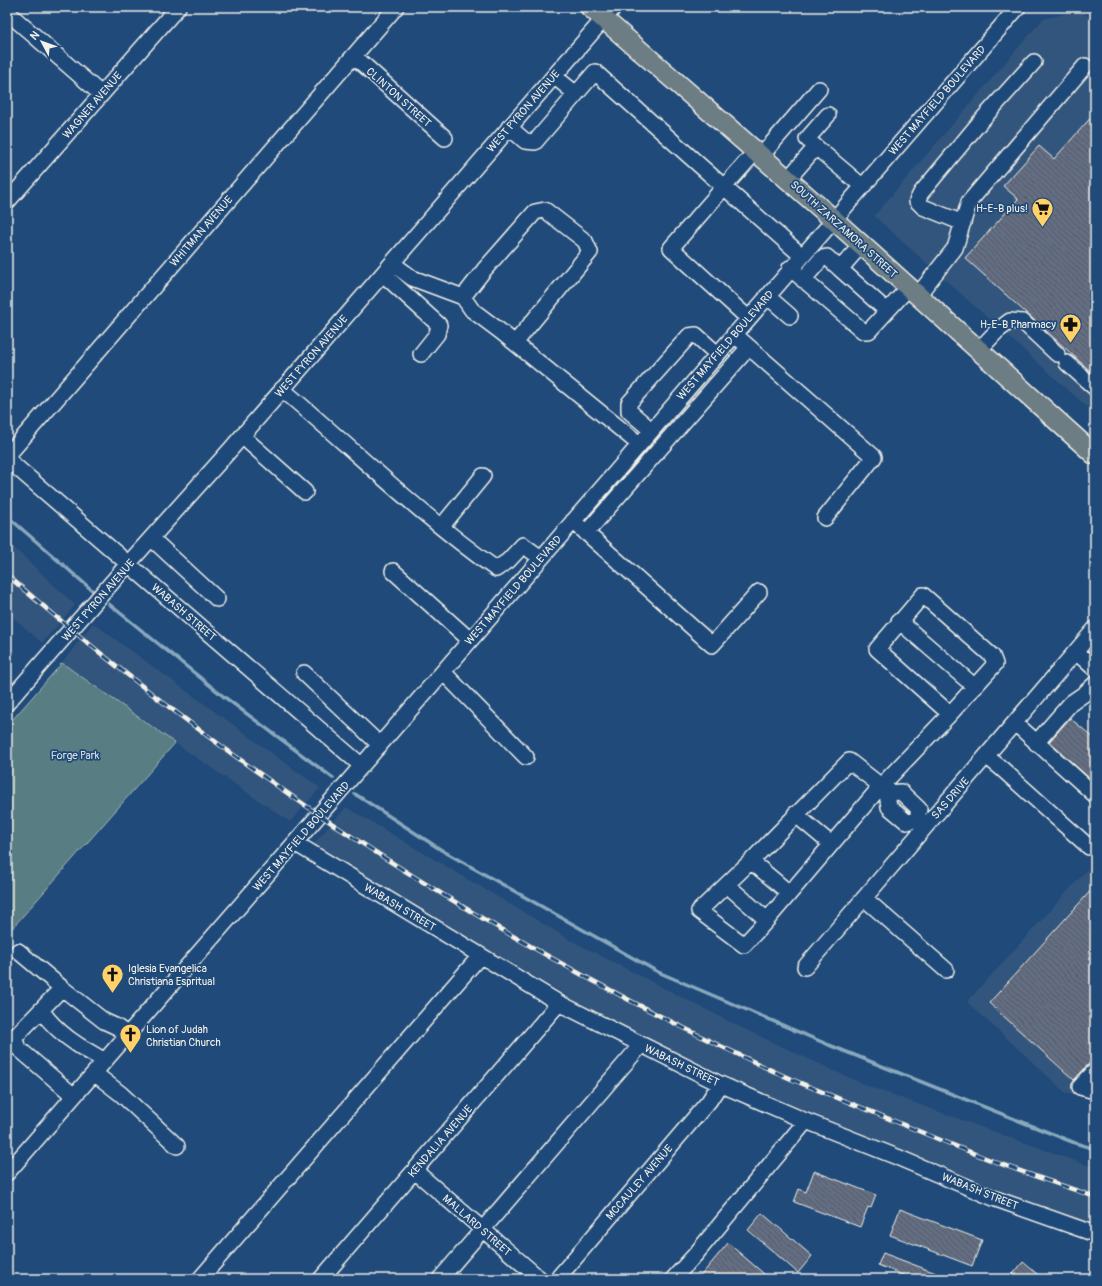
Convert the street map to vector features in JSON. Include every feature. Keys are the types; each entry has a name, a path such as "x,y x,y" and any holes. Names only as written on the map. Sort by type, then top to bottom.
{"main road":[{"name":"SOUTH ZARZAMORA STREET","path":"602,11 758,153 834,219 979,350 1093,449"}],"street":[{"name":"WAGNER AVENUE","path":"7,202 178,7"},
{"name":"WHITMAN AVENUE","path":"7,457 396,7"},
{"name":"WEST MAYFIELD BOULEVARD","path":"7,1173 362,766 790,268 1018,7"},
{"name":"WEST PYRON AVENUE","path":"7,704 554,76 602,11"},
{"path":"7,12 101,94"},
{"name":"CLINTON STREET","path":"354,56 445,138"},
{"path":"963,222 923,207 917,201 921,193 1034,62"},
{"path":"790,268 863,331 869,331 887,311 914,291 955,248 970,202 1085,66"},
{"path":"510,127 525,141 535,142 595,72 802,256"},
{"path":"554,76 576,94"},
{"path":"748,318 671,248 724,188 819,89"},
{"path":"828,115 808,139 862,186"},
{"path":"788,179 816,147"},
{"path":"463,297 484,270 535,212 545,210 585,241 590,252 515,343"},
{"path":"840,269 862,244"},
{"path":"803,280 822,258 827,257 887,311"},
{"path":"387,268 463,297 472,310 639,444"},
{"path":"387,268 439,325 437,334 421,354"},
{"path":"767,296 790,316"},
{"path":"979,350 997,331 1010,321 1023,322 1095,388"},
{"path":"734,334 874,458 826,518"},
{"path":"651,430 629,411 629,403 690,336 696,335 717,354"},
{"path":"586,533 749,347"},
{"path":"282,389 404,495 477,555 496,568 508,561 523,545 541,558"},
{"path":"242,436 305,492"},
{"name":"WABASH STREET","path":"7,457 128,564 362,766"},
{"path":"442,526 483,476"},
{"path":"573,521 712,645 759,592"},
{"path":"151,538 217,599"},
{"path":"393,571 470,640"},
{"path":"921,823 907,822 888,807 884,790 849,761 795,814 727,885 699,911 744,945 831,844 884,790 995,664 992,656 923,595 899,621 877,649 950,714"},
{"path":"899,621 976,687"},
{"name":"SAS DRIVE","path":"805,966 864,898 921,823 986,756 1095,630"},
{"path":"1076,652 1095,669"},
{"path":"443,672 526,756"},
{"path":"304,673 380,745"},
{"path":"1036,743 1071,704 1095,684"},
{"path":"1014,723 1095,795"},
{"path":"986,756 1089,847"},
{"path":"795,814 831,844"},
{"name":"WABASH STREET","path":"295,843 559,1003 720,1084 996,1199 1095,1234"},
{"path":"751,861 789,893"},
{"path":"727,885 767,920"},
{"path":"864,898 946,970"},
{"path":"18,951 104,1021 118,1027 128,1035"},
{"path":"200,1279 480,956"},
{"path":"62,988 14,1038 18,1048 74,1096"},
{"name":"KENDALIA AVENUE","path":"321,1279 559,1003"},
{"path":"41,1010 48,1020 77,1044 94,1053 104,1061"},
{"path":"440,1279 641,1045"},
{"path":"1095,1071 1080,1087 1095,1091"},
{"path":"94,1073 121,1094 177,1146"},
{"name":"MCCAULEY AVENUE","path":"557,1279 709,1101 720,1084"},
{"path":"673,1279 695,1255 806,1121"},
{"name":"MALLARD STREET","path":"415,1171 540,1279"}],"shaded area":[{"path":"1080,10 1095,22 1095,414 874,216 1043,19"},
{"path":"7,541 75,605 42,643 7,612"},
{"path":"93,623 320,788 290,822 62,663"},
{"path":"346,807 572,941 742,1028 865,1085 1095,1168 1095,1225 1027,1202 773,1097 616,1025 313,845"},
{"path":"1095,861 1095,1100 1066,1093 967,1002"}],"green space":[{"name":"Forge Park","path":"62,663 175,743 7,934 7,726"}],"building":[{"name":"H-E-B plus!","path":"1095,113 1095,375 965,258 1018,199 1003,186 1039,146 1054,159"},
{"path":"1070,718 1095,739 1095,783 1049,742"},
{"path":"1095,886 1095,1057 1074,1080 989,1003"},
{"path":"814,1171 876,1195 871,1208 868,1207 860,1227 794,1202 799,1189 806,1192"},
{"path":"900,1209 982,1240 972,1266 890,1235"},
{"path":"762,1213 812,1256 798,1273 748,1230"},
{"path":"728,1243 763,1273 769,1279 698,1279"},
{"path":"883,1253 949,1279 913,1279 878,1265"},
{"path":"1023,1262 1043,1279 1009,1279"}],"waterway":[{"path":"7,516 93,591"},
{"path":"109,604 223,696 333,778"},
{"path":"355,794 443,851 658,972 829,1045 1075,1143 1095,1149"}],"railway":[{"path":"7,575 96,649 187,721 376,853 475,914 575,971 677,1025 782,1075 993,1161 1095,1197"}],"place":[{"name":"H-E-B plus!","path":"1043,228"},
{"name":"H-E-B Pharmacy","path":"1071,344"},
{"name":"Iglesia Evangelica Christiana Espritual","path":"113,994"},
{"name":"Lion of Judah Christian Church","path":"131,1054"}]}
